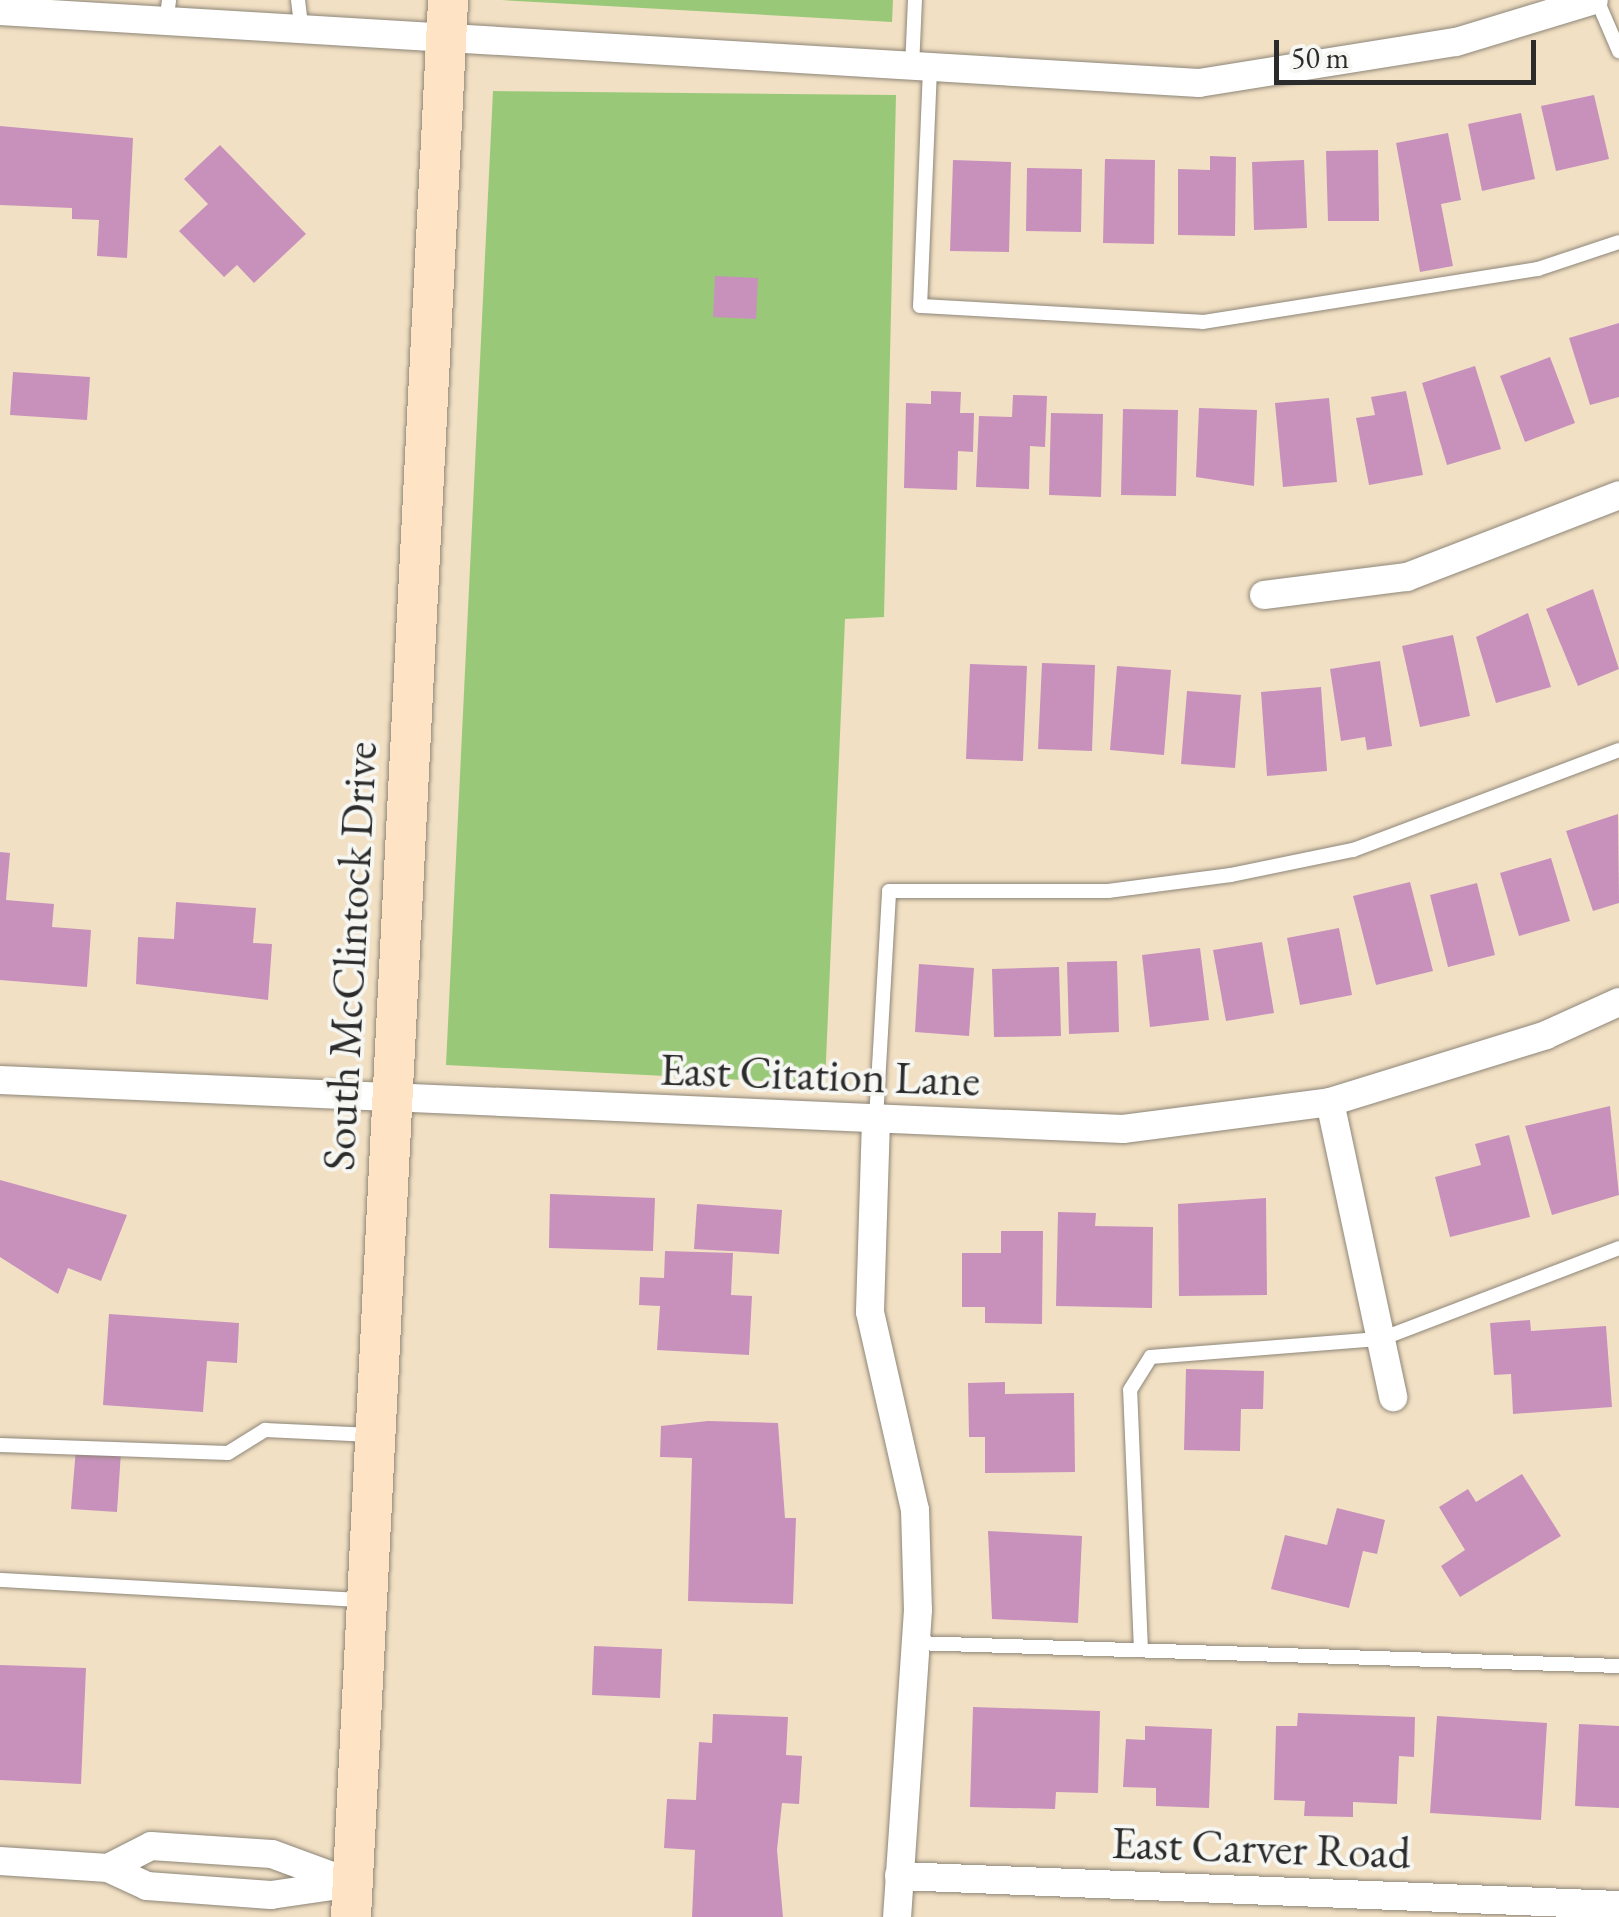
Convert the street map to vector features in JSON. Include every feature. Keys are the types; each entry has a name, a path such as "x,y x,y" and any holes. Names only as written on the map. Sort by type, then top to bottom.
{"main road":[{"name":"South McClintock Drive","path":"352,1900 448,0"}],"street":[{"path":"0,11 168,11 302,34 1199,83 1456,42 1596,0"},
{"path":"1264,595 1407,577 1619,495"},
{"name":"East Citation Lane","path":"0,1080 392,1103 1123,1128 1330,1102 1546,1034 1619,1002"},
{"path":"1330,1102 1393,1397"},
{"path":"876,1120 870,1312 914,1510 915,1643 898,1917"},
{"path":"108,1868 151,1846 272,1854 352,1900"},
{"path":"0,1862 108,1868 147,1886 352,1900"},
{"name":"East Carver Road","path":"899,1876 1619,1904"}],"lane":[{"path":"298,0 302,34"},
{"path":"915,0 921,68 920,306 1203,322 1538,269 1619,242"},
{"path":"1596,0 1619,51"},
{"path":"876,1120 889,891 1108,890 1231,875 1353,850 1619,750"},
{"path":"1142,1650 1130,1390 1151,1357 1381,1338 1619,1248"},
{"path":"0,1445 228,1453 265,1430 376,1435"},
{"path":"0,1580 367,1600"},
{"path":"915,1643 1619,1666"}],"green space":[{"path":"501,0 893,0 892,22"},
{"path":"493,91 896,95 884,617 845,619 825,1084 446,1065"}],"building":[{"path":"1594,95 1609,159 1556,171 1541,106"},
{"path":"1521,113 1535,179 1482,191 1468,124"},
{"path":"0,126 133,138 127,258 97,256 99,220 72,219 72,208 0,205"},
{"path":"1448,133 1461,200 1441,204 1453,266 1420,272 1396,143"},
{"path":"220,145 306,234 254,283 237,265 224,277 179,231 208,204 184,179"},
{"path":"1378,150 1379,221 1328,221 1326,151"},
{"path":"1210,156 1236,157 1235,236 1178,235 1178,169 1210,170"},
{"path":"1105,159 1155,160 1154,244 1103,243"},
{"path":"953,160 1011,162 1009,252 950,251"},
{"path":"1304,160 1307,228 1254,230 1252,162"},
{"path":"1027,168 1082,169 1081,232 1026,231"},
{"path":"715,276 758,278 756,319 713,317"},
{"path":"1619,323 1619,397 1590,405 1569,338"},
{"path":"1550,357 1575,423 1525,442 1500,376"},
{"path":"1475,366 1501,449 1447,465 1422,383"},
{"path":"13,372 90,377 87,420 10,415"},
{"path":"931,391 961,392 960,413 974,413 973,452 958,451 957,490 904,488 906,403 931,404"},
{"path":"1406,391 1423,475 1369,485 1356,418 1375,415 1371,397"},
{"path":"1013,395 1047,396 1045,447 1030,446 1029,489 976,487 979,416 1012,417"},
{"path":"1329,398 1337,482 1283,487 1275,403"},
{"path":"1199,408 1257,410 1254,486 1196,477"},
{"path":"1123,409 1178,410 1176,496 1121,495"},
{"path":"1051,413 1103,414 1101,497 1049,495"},
{"path":"1593,589 1619,669 1578,686 1546,609"},
{"path":"1528,613 1551,687 1496,703 1476,637"},
{"path":"1453,635 1470,716 1420,727 1402,646"},
{"path":"1380,661 1392,746 1367,750 1365,737 1341,741 1330,669"},
{"path":"1042,663 1095,665 1092,751 1038,749"},
{"path":"970,664 1027,666 1023,761 966,759"},
{"path":"1117,666 1171,670 1164,755 1110,750"},
{"path":"1321,687 1327,771 1267,776 1261,692"},
{"path":"1187,691 1241,695 1235,768 1181,764"},
{"path":"1618,814 1619,903 1593,911 1566,831"},
{"path":"0,852 10,853 6,900 54,904 52,927 91,930 87,987 0,980"},
{"path":"1551,858 1570,921 1519,936 1500,873"},
{"path":"1410,882 1433,971 1376,985 1353,896"},
{"path":"1477,883 1495,955 1448,967 1430,895"},
{"path":"176,902 256,908 253,943 272,944 268,1000 136,984 138,937 174,939"},
{"path":"1339,928 1352,995 1300,1005 1287,938"},
{"path":"1262,942 1274,1013 1226,1021 1213,950"},
{"path":"1200,948 1209,1020 1150,1027 1142,955"},
{"path":"1117,961 1119,1032 1069,1034 1067,962"},
{"path":"919,964 974,968 969,1036 915,1032"},
{"path":"1059,967 1061,1036 994,1037 992,969"},
{"path":"1610,1106 1619,1195 1552,1215 1525,1126"},
{"path":"1509,1135 1530,1217 1450,1237 1435,1177 1481,1165 1475,1144"},
{"path":"0,1180 127,1215 101,1281 68,1268 58,1294 0,1257"},
{"path":"550,1194 655,1198 653,1251 549,1248"},
{"path":"1266,1198 1267,1295 1179,1296 1178,1204"},
{"path":"697,1204 782,1210 779,1254 694,1249"},
{"path":"1058,1212 1096,1213 1095,1226 1153,1227 1152,1308 1056,1306"},
{"path":"1001,1231 1043,1231 1042,1324 985,1323 985,1307 962,1307 962,1253 1001,1253"},
{"path":"665,1251 733,1253 731,1295 752,1296 749,1355 657,1350 660,1306 639,1305 640,1277 664,1278"},
{"path":"109,1314 239,1323 237,1363 207,1361 203,1412 103,1405"},
{"path":"1530,1320 1531,1331 1606,1326 1612,1407 1513,1414 1511,1374 1494,1375 1490,1323"},
{"path":"1186,1369 1264,1371 1263,1409 1241,1409 1240,1451 1184,1450"},
{"path":"1005,1382 1005,1394 1074,1393 1075,1472 985,1473 985,1437 969,1437 968,1383"},
{"path":"708,1421 778,1423 785,1518 796,1518 793,1604 688,1601 692,1458 660,1457 661,1426"},
{"path":"76,1448 121,1452 117,1512 71,1509"},
{"path":"1522,1474 1561,1536 1460,1597 1441,1566 1465,1550 1439,1507 1468,1489 1476,1502"},
{"path":"1337,1508 1385,1520 1377,1554 1363,1551 1349,1608 1271,1589 1285,1535 1327,1545"},
{"path":"988,1531 1082,1536 1078,1623 992,1619"},
{"path":"594,1646 662,1649 660,1698 592,1695"},
{"path":"0,1665 86,1668 81,1784 0,1780"},
{"path":"973,1707 1100,1711 1098,1793 1056,1792 1055,1809 970,1807"},
{"path":"1298,1713 1415,1717 1414,1757 1399,1756 1397,1804 1353,1802 1353,1817 1304,1816 1305,1801 1274,1800 1276,1726 1297,1726"},
{"path":"713,1714 788,1717 786,1755 802,1756 799,1804 782,1803 777,1850 783,1917 692,1917 695,1850 664,1848 667,1799 696,1800 699,1742 712,1743"},
{"path":"1437,1716 1547,1723 1541,1820 1430,1813"},
{"path":"1579,1724 1619,1726 1619,1808 1575,1806"},
{"path":"1145,1726 1212,1729 1209,1808 1156,1806 1156,1788 1123,1787 1126,1739 1145,1740"}]}
